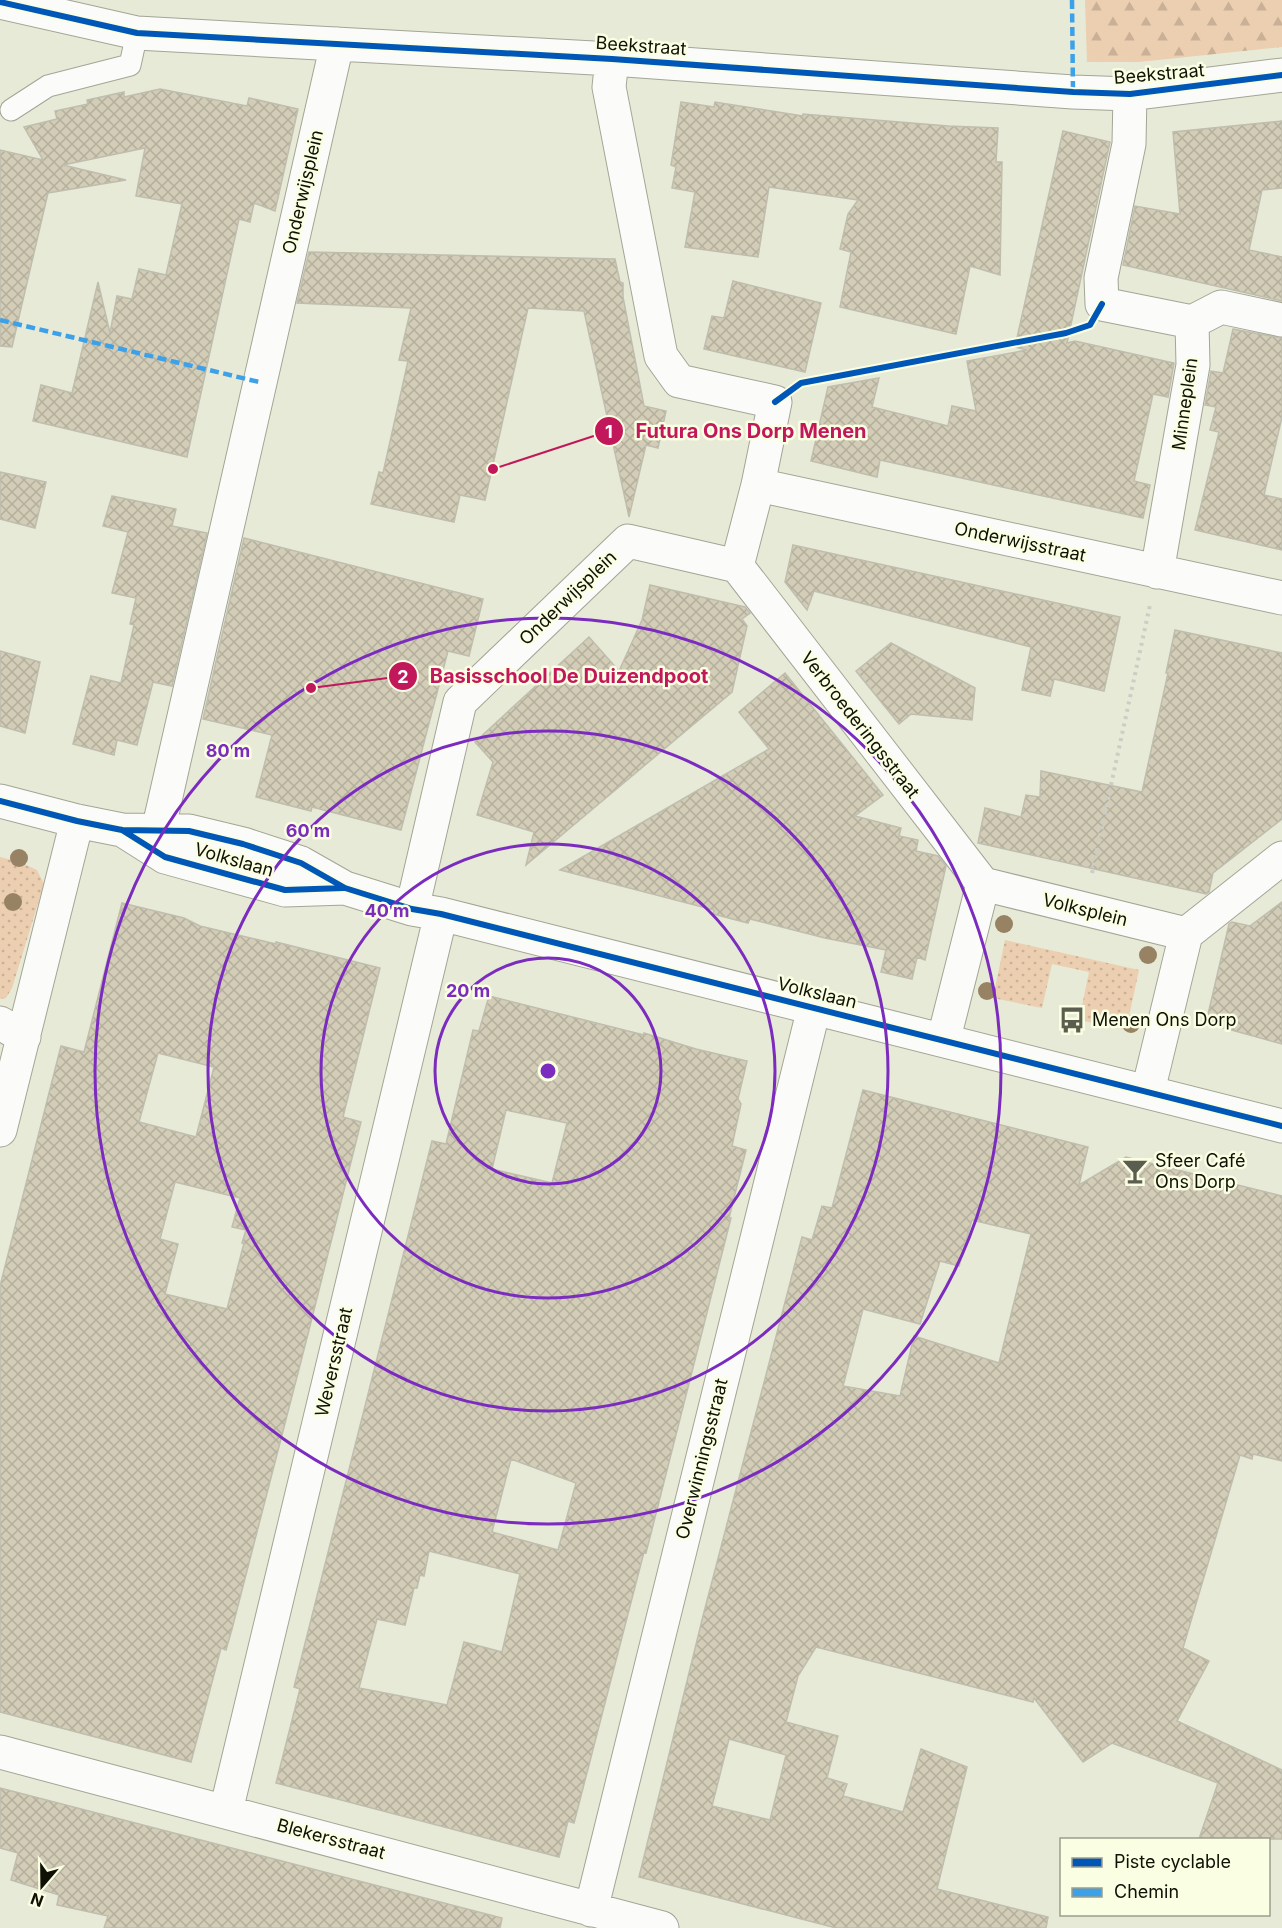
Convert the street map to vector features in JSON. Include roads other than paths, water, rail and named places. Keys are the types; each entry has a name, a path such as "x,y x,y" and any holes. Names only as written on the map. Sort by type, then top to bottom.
{"street":[{"name":"Beekstraat","path":"0,2 137,33 612,59 1130,94 1282,75"},
{"name":"Onderwijsplein","path":"158,831 336,44"},
{"path":"612,59 609,87 661,356 679,381 775,402 758,485 737,566"},
{"path":"1130,94 1129,144 1101,278 1102,304 1192,322 1221,307 1282,320"},
{"name":"Minneplein","path":"1157,572 1193,365 1192,322"},
{"name":"Onderwijsstraat","path":"758,485 1282,598"},
{"name":"Onderwijsplein","path":"427,911 460,702 628,541 737,566"},
{"name":"Verbroederingsstraat","path":"737,566 983,884"},
{"name":"Volkslaan","path":"0,801 122,830 189,831 243,844 301,863 345,888 427,911 814,1008 944,1038 1282,1126"},
{"path":"0,1130 12,1030 77,821"},
{"name":"Volkslaan","path":"122,830 165,857 285,890 345,888"},
{"path":"1148,1091 1185,934 1282,858"},
{"path":"944,1038 983,884"},
{"name":"Volksplein","path":"983,884 1185,934"},
{"name":"Weversstraat","path":"226,1811 427,911"},
{"name":"Overwinningsstraat","path":"591,1910 814,1008"},
{"name":"Blekersstraat","path":"0,1752 662,1928"}],"lane":[{"path":"12,110 48,86 130,65 137,33"}],"place":[{"name":"Futura Ons Dorp Menen","path":"493,469"},
{"name":"Basisschool De Duizendpoot","path":"311,688"},
{"name":"Menen Ons Dorp","path":"1072,1020"},
{"name":"Sfeer Café Ons Dorp","path":"1135,1171"}]}
